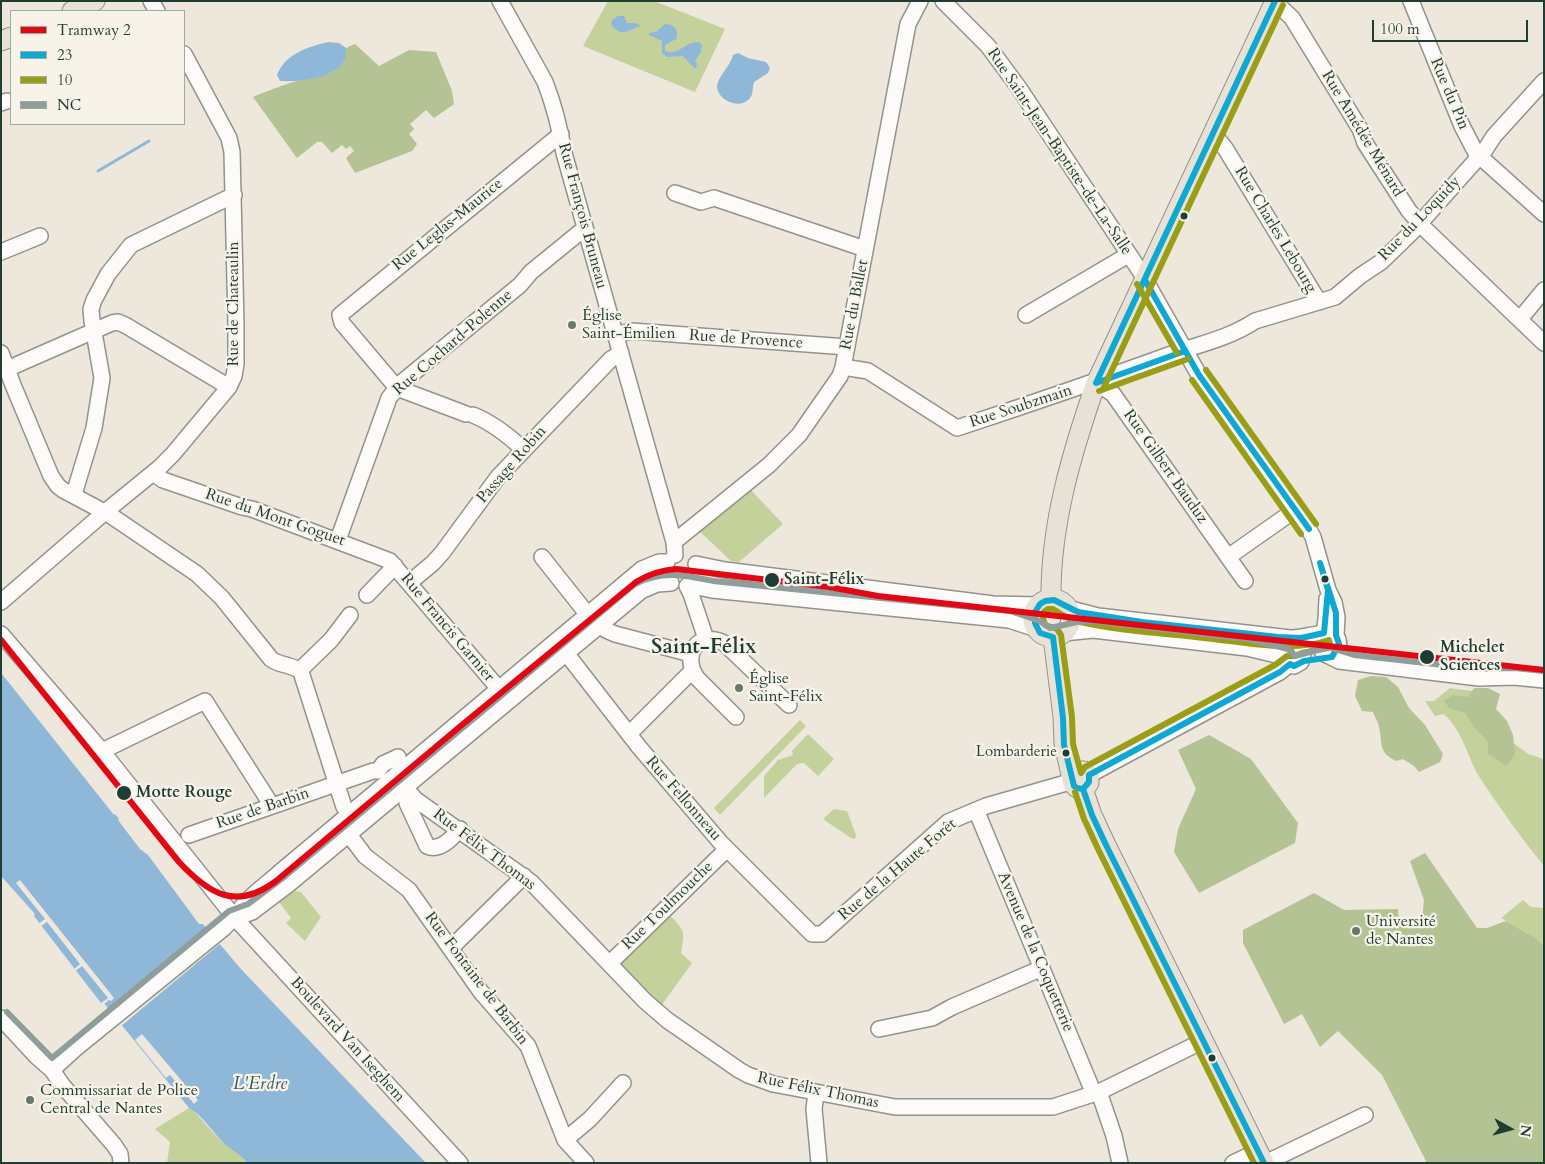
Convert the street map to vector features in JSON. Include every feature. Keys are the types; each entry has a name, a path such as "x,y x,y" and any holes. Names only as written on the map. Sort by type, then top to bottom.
{"main road":[{"path":"74,10 95,1"},
{"path":"1052,604 1058,516 1076,441 1096,382 1275,1"},
{"path":"1052,604 1035,611 1033,617 1051,633 1064,743 1106,845 1262,1159"},
{"path":"1051,633 1070,623 1070,615 1052,604"}],"street":[{"name":"Rue François Bruneau","path":"500,1 545,82 621,353 672,553"},
{"name":"Rue Amédée Ménard","path":"1275,1 1292,18 1360,129 1370,150 1409,211 1420,224 1544,343"},
{"name":"Rue du Pin","path":"1411,1 1462,126 1479,157"},
{"name":"Rue du Ballet","path":"672,553 770,465 799,435 840,376 908,24 919,2"},
{"name":"Rue Saint-Jean-Baptiste-de-La-Salle","path":"946,3 999,60 1145,280 1199,375 1313,537 1336,612 1330,634 1340,644 1336,652 1330,656"},
{"name":"Rue de Chateaulin","path":"1,602 173,454 229,388 234,376 236,364 234,195 231,144 185,56"},
{"name":"Rue du Loquidy","path":"1096,382 1246,327 1255,321 1335,297 1360,276 1381,262 1420,224 1479,157 1494,136 1544,81"},
{"name":"Rue Charles Lebourg","path":"1213,133 1225,148 1319,302"},
{"name":"Rue Leglas-Maurice","path":"397,388 340,319 340,315 561,134"},
{"path":"1479,157 1544,214"},
{"path":"675,193 701,202 714,198 866,249"},
{"path":"74,494 94,428 102,378 91,309 94,300 108,274 131,245 234,195"},
{"name":"Rue Cochard-Polenne","path":"338,540 389,398 401,383 585,228"},
{"path":"1,252 40,236"},
{"path":"1026,315 1128,255"},
{"path":"1520,319 1544,290"},
{"path":"7,369 115,322 126,325 229,388"},
{"name":"Rue de Provence","path":"615,335 632,331 847,347"},
{"path":"1,353 51,476 58,486 105,512 201,577 222,598 271,659 300,670"},
{"name":"Passage Robin","path":"409,583 442,553 494,481 611,359 621,353"},
{"name":"Rue Soubzmain","path":"843,367 868,371 957,428 1096,382"},
{"name":"Rue Gilbert Bauduz","path":"1096,382 1113,394 1244,582"},
{"path":"397,388 487,420 503,431 524,450"},
{"name":"Rue du Mont Goguet","path":"153,473 163,480 252,509 384,557 395,566"},
{"path":"1228,557 1295,510"},
{"path":"671,583 665,572 672,553"},
{"path":"52,1070 229,923 249,899 642,569 659,562 672,553 686,554 696,564 696,576 687,585"},
{"path":"542,557 588,615"},
{"path":"696,564 725,570 983,603 1008,605 1052,604 1098,616 1293,639 1330,634"},
{"path":"367,595 395,566"},
{"name":"Rue Francis Garnier","path":"395,566 499,689"},
{"path":"229,923 252,912 275,895 641,591 651,585 671,583 677,586 687,585 712,590 1009,620 1051,633 1093,630 1247,648 1292,661 1314,661 1330,656 1338,661 1353,664 1479,678 1514,677 1544,680"},
{"path":"687,585 706,640"},
{"path":"300,670 331,640 350,616"},
{"path":"602,624 606,630 615,634 691,654"},
{"name":"Boulevard Van Iseghem","path":"1,634 102,751 219,897 229,923 460,1163"},
{"path":"736,717 692,671 691,654 697,644 712,639 724,643 789,705"},
{"path":"1292,661 1285,648 1293,639"},
{"name":"Rue Fellonneau","path":"566,653 629,734 727,850 812,934"},
{"name":"Rue de la Haute Forêt","path":"812,934 822,934 948,822 976,810 1080,778 1280,672 1292,661"},
{"path":"300,670 344,807"},
{"path":"629,734 692,671"},
{"path":"102,751 205,701 271,806"},
{"name":"Rue de Barbin","path":"190,835 373,771 380,772 384,764 398,757"},
{"name":"Rue Félix Thomas","path":"405,787 415,799 524,876 653,1008 739,1070 772,1084 905,1108 1053,1107 1097,1093 1203,1042"},
{"path":"406,803 427,846 434,849 442,846 460,829"},
{"name":"Avenue de la Coquetterie","path":"976,810 1097,1093 1114,1136 1120,1163"},
{"name":"Rue Fontaine de Barbin","path":"353,840 366,856 409,890 481,992 528,1046 565,1140 586,1163"},
{"name":"Rue Toulmouche","path":"610,963 727,850"},
{"path":"451,948 524,876"},
{"path":"219,897 234,900 249,899"},
{"path":"879,1029 932,1018 952,1007 1042,968"},
{"path":"1,1018 36,1056 52,1070 63,1086 118,1150 121,1156 120,1163"},
{"path":"565,1140 590,1118 624,1083"},
{"path":"816,1093 814,1109 819,1163"},
{"path":"1233,1163 1262,1159 1365,1115"}],"green space":[{"path":"608,1 654,1 725,29 695,92 583,46"},
{"path":"355,44 379,66 409,50 436,52 452,91 454,104 434,118 426,110 410,124 414,129 409,134 417,144 412,151 355,173 346,158 354,151 350,146 346,149 342,145 332,153 322,142 317,142 297,158 253,97 298,80 317,77 333,71 344,58 346,48"},
{"path":"750,489 783,524 739,562 731,561 698,530"},
{"path":"1371,676 1386,677 1398,687 1409,708 1425,725 1443,754 1440,762 1419,772 1414,766 1403,759 1396,761 1386,754 1382,747 1379,725 1373,712 1362,711 1355,696 1358,680"},
{"path":"1450,688 1479,692 1491,726 1528,754 1544,759 1544,866 1480,778 1456,728 1444,714 1435,716 1425,701 1434,701"},
{"path":"1474,688 1488,688 1500,694 1496,709 1507,721 1513,735 1515,754 1507,766 1488,754 1488,742 1465,713 1450,709 1444,701 1453,695 1468,697"},
{"path":"800,720 806,726 720,815 714,808"},
{"path":"808,734 834,759 818,776 804,763 797,764 764,798 764,776 778,760 793,755 792,751"},
{"path":"1209,735 1251,759 1298,823 1295,843 1199,893 1174,852 1178,829 1196,789 1178,750"},
{"path":"834,809 847,811 856,835 855,839 823,819"},
{"path":"1425,853 1477,928 1487,928 1506,921 1544,945 1544,1163 1427,1163 1382,1075 1338,1031 1320,1047 1302,1014 1284,1024 1243,943 1243,930 1314,893 1344,910 1398,909 1399,921 1422,920 1424,900 1410,861"},
{"path":"295,891 301,892 321,917 305,941 286,923 291,918 279,902"},
{"path":"1523,900 1531,907 1544,908 1544,945 1501,918"},
{"path":"670,915 683,932 681,953 692,963 661,1006 621,966 621,962"},
{"path":"189,1108 194,1111 220,1140 238,1153 247,1163 167,1163 170,1142 155,1129"}],"water":[{"path":"618,16 624,16 627,23 636,23 641,26 626,32 620,31 611,25 612,20"},
{"path":"665,24 674,26 677,33 676,39 665,45 665,51 678,51 694,42 699,42 702,45 701,52 695,61 697,64 696,68 683,56 667,57 662,53 662,41 649,35 649,33 656,32"},
{"path":"329,42 339,43 346,48 345,59 340,66 316,78 280,81 277,75 292,56 298,52"},
{"path":"738,53 748,58 766,62 770,68 768,73 754,82 750,98 744,103 739,104 729,102 721,96 717,87 719,79 733,55"},
{"name":"L'Erdre","path":"1,671 119,819 140,849 148,855 199,924 203,924 240,968 426,1163 247,1163 222,1141 199,1115 189,1108 103,1002 101,1003 34,916 35,914 1,876"}],"pier":[{"path":"20,880 114,998 111,1001 109,1000 103,1005 101,1003 108,998 82,966 74,972 73,970 80,964 47,922 40,927 37,925 45,919 16,883"},
{"path":"208,926 222,942 120,1027 107,1011"},
{"path":"142,1034 198,1100 194,1104 170,1075 166,1078 135,1040"}],"waterway":[{"path":"98,171 149,141"}],"tram line":[{"name":"2","path":"1,640 179,862 201,883 212,890 236,897 262,890 276,881 636,582 665,570 676,569 829,587 878,596 1544,670"}],"transit line":[{"name":"23","path":"1096,383 1275,1"},
{"name":"10","path":"1104,387 1283,5"},
{"name":"23","path":"1145,280 1199,375"},
{"name":"10","path":"1137,284 1177,353"},
{"name":"23","path":"1096,383 1185,351"},
{"name":"10","path":"1099,391 1188,359"},
{"name":"10","path":"1206,370 1316,524"},
{"name":"23","path":"1199,375 1309,529"},
{"name":"23","path":"1199,375 1309,529"},
{"name":"10","path":"1192,380 1301,534"},
{"name":"23","path":"1320,563 1336,613 1336,635 1339,644 1332,657 1304,661 1294,666 1290,664 1280,672 1089,775 1089,782 1083,789 1074,786 1064,745 1063,718 1053,637 1040,633 1035,623 1035,612 1040,604 1045,601 1054,600 1078,612 1142,622 1301,638 1324,633 1328,590 1320,563"},
{"name":"NC","path":"7,1012 52,1058 229,911 248,904 284,877 635,584 664,575 1010,611 1040,621 1050,628 1077,622 1093,621 1248,639 1288,649 1295,656 1328,647 1354,655 1479,669 1514,668 1544,671"},
{"name":"10","path":"1048,609 1053,609 1076,621 1124,629 1267,645 1300,646 1329,640 1330,644 1328,648 1287,656 1275,665 1085,767 1081,773 1073,744 1072,717 1061,635 1057,629 1045,625 1043,618 1044,612 1048,609"},
{"name":"23","path":"1083,789 1092,815 1106,845 1264,1163"},
{"name":"10","path":"1075,792 1084,819 1098,849 1254,1163"}],"place":[{"name":"Église Saint-Émilien","path":"572,325"},
{"name":"Saint-Félix","path":"772,580"},
{"name":"Michelet Sciences","path":"1427,657"},
{"name":"Église Saint-Félix","path":"739,688"},
{"name":"Lombarderie","path":"1066,753"},
{"name":"Motte Rouge","path":"124,793"},
{"name":"Université de Nantes","path":"1356,931"},
{"name":"Commissariat de Police Central de Nantes","path":"30,1100"}],"district":[{"name":"Saint-Félix","path":"704,648"}]}
